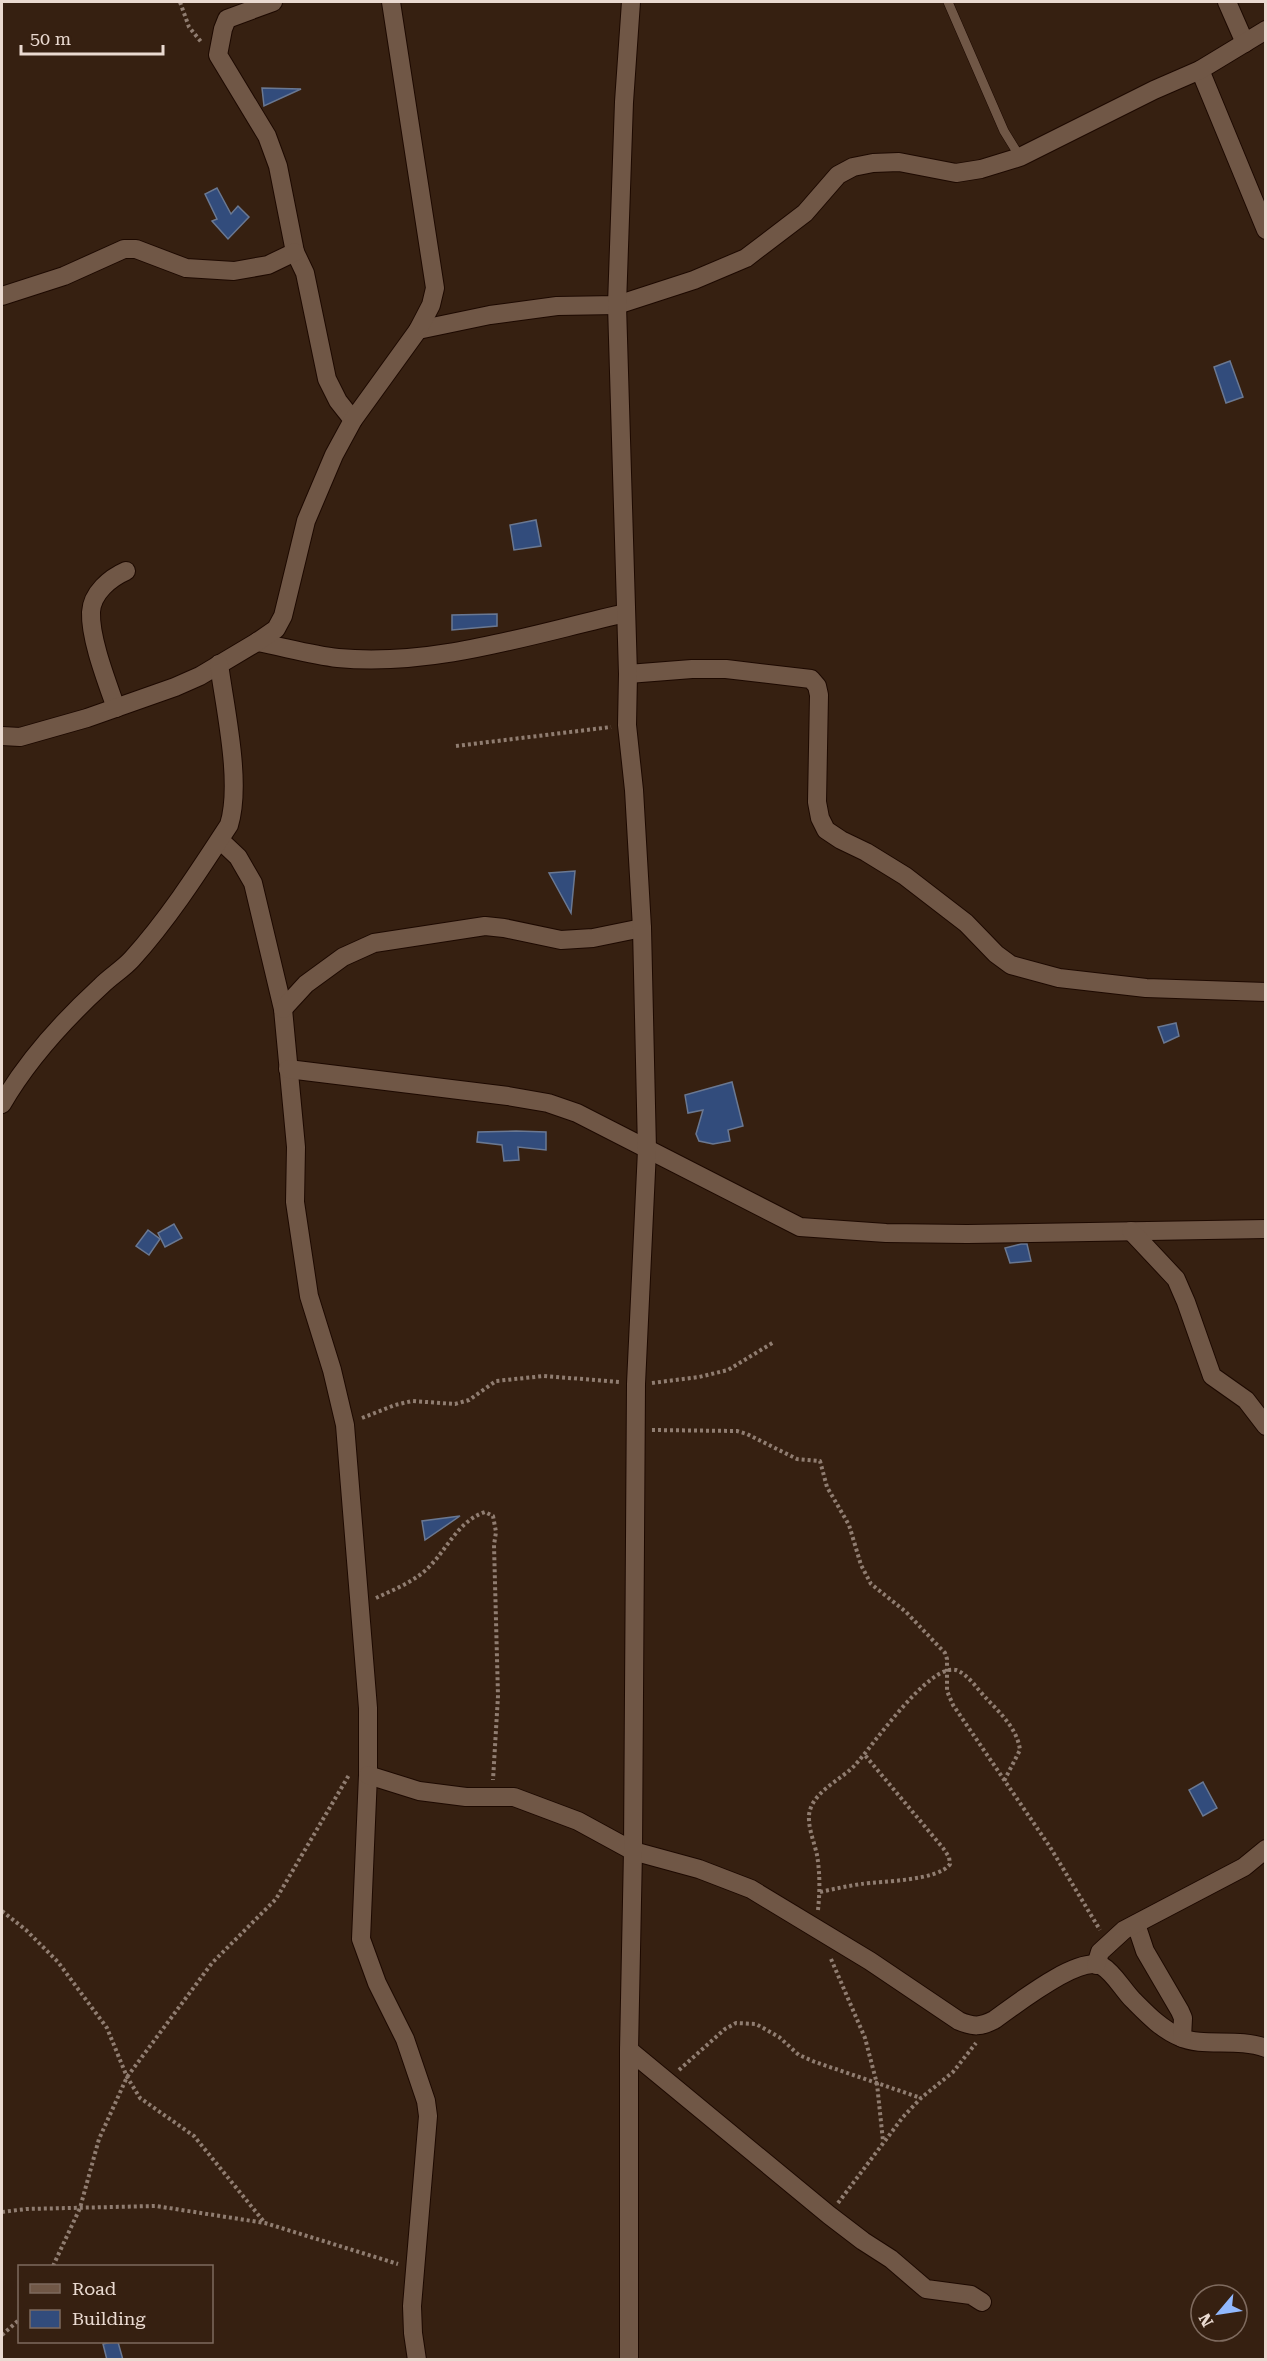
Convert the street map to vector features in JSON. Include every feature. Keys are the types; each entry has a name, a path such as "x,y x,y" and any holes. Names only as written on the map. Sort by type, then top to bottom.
{"street":[{"path":"273,2 227,19 218,55 267,136 278,166 295,252 305,273 327,379 338,401 353,420"},
{"path":"2,736 20,737 116,708 175,687 200,676 257,642 276,629 283,616 306,521 334,455 353,420 418,330 431,305 435,288 391,2"},
{"path":"629,2360 629,2050 633,1851 636,1384 647,1150 642,928 634,790 627,725 628,674 617,305 624,102 631,2"},
{"path":"1227,2 1245,43"},
{"path":"418,330 490,315 557,306 617,305 694,280 746,258 805,213 838,175 853,168 873,163 899,162 956,173 981,169 1020,157 1154,90 1200,70 1266,30"},
{"path":"1200,70 1266,230"},
{"path":"2,296 64,276 124,249 136,249 186,268 234,271 268,265 295,252"},
{"path":"116,708 96,644 91,610 103,585 126,571"},
{"path":"257,642 337,658 397,658 452,653 626,614"},
{"path":"2,1104 10,1074 102,984 130,961 156,931 229,825 234,810 232,764 219,664"},
{"path":"628,674 726,669 814,682 819,695 817,802 820,818 826,830 905,876 966,922 996,954 1011,965 1059,978 1146,988 1266,992"},
{"path":"220,840 238,857 253,883 283,1009 296,1147 295,1202 309,1296 332,1370 345,1425 368,1708 368,1775 361,1939 377,1983 405,2039 426,2101 428,2116 412,2306 412,2333 417,2360"},
{"path":"283,1009 315,977 343,957 374,943 484,926 561,940 593,938 642,928"},
{"path":"288,1069 428,1085 548,1103 577,1113 800,1227 886,1233 1266,1229"},
{"path":"1131,1231 1176,1279 1212,1376 1246,1400 1266,1426"},
{"path":"368,1775 419,1791 466,1797 514,1797 578,1821 633,1851 699,1869 752,1889 870,1961 959,2021 974,2026 982,2026 994,2020 1069,1970 1092,1964 1108,1971 1148,2015 1164,2028 1182,2038 1192,2042 1238,2042 1266,2048"},
{"path":"1096,1965 1100,1953 1124,1930 1244,1867 1266,1849"},
{"path":"1136,1924 1145,1951 1183,2018 1182,2038"},
{"path":"629,2050 829,2215 891,2259 926,2289 971,2295 982,2302"}],"lane":[{"path":"948,2 1004,130 1020,157"}],"path":[{"path":"180,2 189,27 198,39 218,55"},
{"path":"456,746 627,725"},
{"path":"345,1425 395,1405 412,1401 455,1404 469,1400 496,1381 544,1376 636,1384 699,1377 728,1370 774,1342"},
{"path":"636,1430 736,1431 747,1434 797,1459 820,1461 827,1487 849,1526 861,1565 871,1584 906,1612 945,1653 947,1691 953,1705 1050,1847 1093,1921 1109,1942"},
{"path":"359,1606 421,1574 434,1562 462,1527 474,1517 485,1512 493,1516 496,1532 494,1545 498,1696 492,1796"},
{"path":"816,1929 820,1892 810,1809 818,1796 854,1766 900,1708 947,1670 957,1671 970,1680 1014,1731 1020,1750 1004,1780"},
{"path":"53,2265 80,2208 99,2139 127,2077 212,1963 276,1899 368,1743"},
{"path":"820,1892 859,1884 926,1876 946,1869 950,1864 949,1857 943,1848 864,1754"},
{"path":"2,1911 26,1930 58,1962 107,2028 127,2077 140,2098 194,2136 265,2223"},
{"path":"830,1957 865,2038 877,2084 883,2141"},
{"path":"829,2215 883,2141 921,2097 953,2072 994,2020"},
{"path":"667,2080 725,2029 736,2023 756,2024 779,2037 799,2055 877,2084 921,2097"},
{"path":"2,2212 156,2206 265,2223 416,2269"},
{"path":"2,2335 18,2321"}],"building":[{"path":"262,88 301,89 264,106"},
{"path":"217,188 231,214 238,206 249,217 228,239 212,221 217,219 205,194"},
{"path":"1230,361 1243,397 1226,403 1214,367"},
{"path":"536,520 541,546 514,550 510,525"},
{"path":"497,614 497,626 452,630 452,615"},
{"path":"575,871 571,913 549,873"},
{"path":"1176,1023 1179,1036 1164,1043 1158,1027"},
{"path":"732,1082 743,1126 728,1130 730,1141 713,1144 699,1141 696,1134 703,1110 688,1113 685,1095"},
{"path":"478,1132 546,1132 546,1150 518,1147 519,1160 504,1161 502,1145 477,1142"},
{"path":"174,1224 182,1238 165,1247 158,1233"},
{"path":"148,1230 160,1239 149,1255 136,1246"},
{"path":"1027,1244 1031,1261 1010,1263 1005,1248"},
{"path":"460,1516 425,1540 422,1521"},
{"path":"1203,1782 1217,1808 1203,1816 1189,1790"},
{"path":"118,2343 123,2360 107,2360 103,2344"}]}
